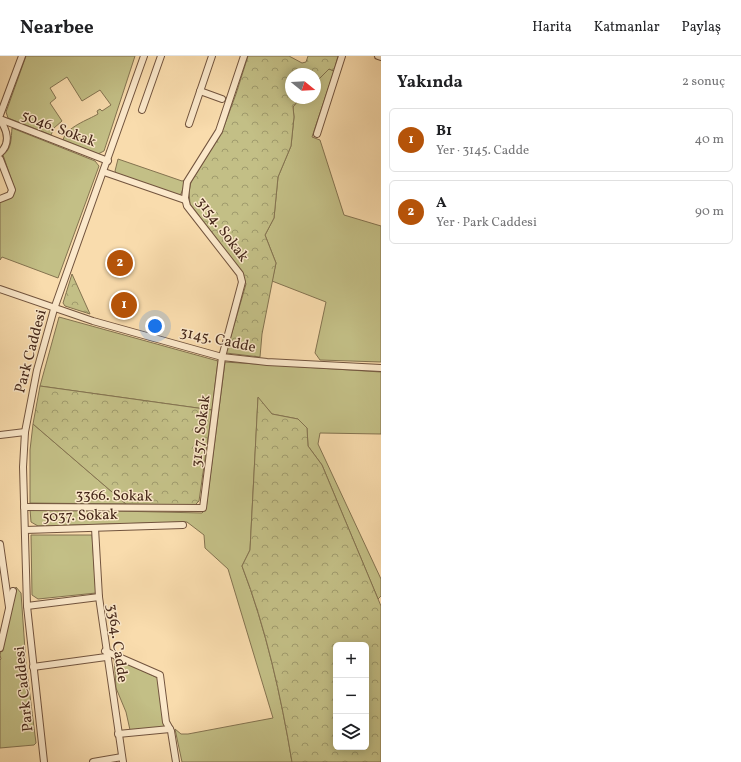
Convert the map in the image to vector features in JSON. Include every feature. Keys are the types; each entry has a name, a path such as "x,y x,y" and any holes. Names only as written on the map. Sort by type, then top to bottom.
{"street":[{"path":"0,115 22,56"},
{"name":"Park Caddesi","path":"44,762 27,606 24,507 25,432 37,370 54,309 108,161 144,56"},
{"path":"142,110 161,56"},
{"path":"189,124 212,56"},
{"name":"3154. Sokak","path":"222,356 242,288 242,278 187,206 185,200 189,178 223,122 244,56"},
{"path":"317,134 342,56"},
{"path":"200,92 222,99"},
{"path":"0,119 7,132 6,145 0,153"},
{"name":"5046. Sokak","path":"0,119 108,161"},
{"path":"0,159 12,190 10,195 0,200"},
{"path":"104,172 185,200"},
{"name":"3145. Cadde","path":"0,289 54,309 222,356 267,362 381,368"},
{"name":"3157. Sokak","path":"203,508 222,356"},
{"path":"0,435 25,432"},
{"name":"3366. Sokak","path":"24,507 203,508"},
{"name":"5037. Sokak","path":"25,530 183,525"},
{"name":"3364. Cadde","path":"95,528 99,597 122,760"},
{"path":"0,544 9,607"},
{"path":"0,648 13,591"},
{"path":"27,606 99,597"},
{"path":"33,667 106,654 160,675 166,722 170,729 176,762"},
{"path":"118,734 170,729"},
{"path":"93,762 122,760"}],"green space":[{"path":"26,56 135,56 104,151 98,154 63,140 68,131 98,114 97,111 100,109 102,111 111,105 100,90 82,101 67,77 50,88 56,98 50,103 62,121 54,128 51,135 8,118 6,112"},
{"path":"248,56 289,56 302,63 306,62 308,56 338,56 334,71 329,69 321,77 321,68 285,68 285,104 295,104 293,107 294,117 291,146 278,177 274,218 265,235 276,263 262,334 260,357 226,353 246,284 242,272 190,204 189,192 191,182 222,132"},
{"path":"329,69 334,71 312,137 320,140 344,215 381,226 381,362 320,360 315,353 326,302 272,281 276,263 265,235 274,218 278,177 291,146 294,117 293,107 295,104 321,104 321,77"},
{"path":"12,128 95,161 99,166 58,278 2,257 0,260 0,202 11,197 15,190 3,155 10,146"},
{"path":"118,159 182,181 186,180 181,194 179,195 116,173 115,171"},
{"path":"72,274 90,314 65,306 63,303"},
{"path":"59,317 218,361 212,410 40,386"},
{"path":"225,362 381,372 381,434 320,433 318,444 381,579 381,596 378,599 322,465 308,446 307,428 298,419 272,414 258,398 250,550 242,566 251,590 272,663 292,762 182,762 175,729 181,734 188,734 273,718 228,569 205,548 204,535 187,522 38,526 31,522 30,509 202,513 206,509"},
{"path":"40,386 212,410 199,501 195,505 126,504 33,424"},
{"path":"258,397 272,414 298,419 307,428 308,446 322,465 381,606 381,762 292,762 272,662 251,590 242,566 250,550"},
{"path":"33,424 126,504 30,503 30,450"},
{"path":"31,535 92,535 96,593 38,599 32,595"},
{"path":"16,587 21,593 26,664 36,743 34,745 0,748 0,655"},
{"path":"114,657 158,678 165,727 130,730 126,712 116,688"}],"place":[{"name":"A","path":"120,263"},
{"name":"B1","path":"124,305"}]}
